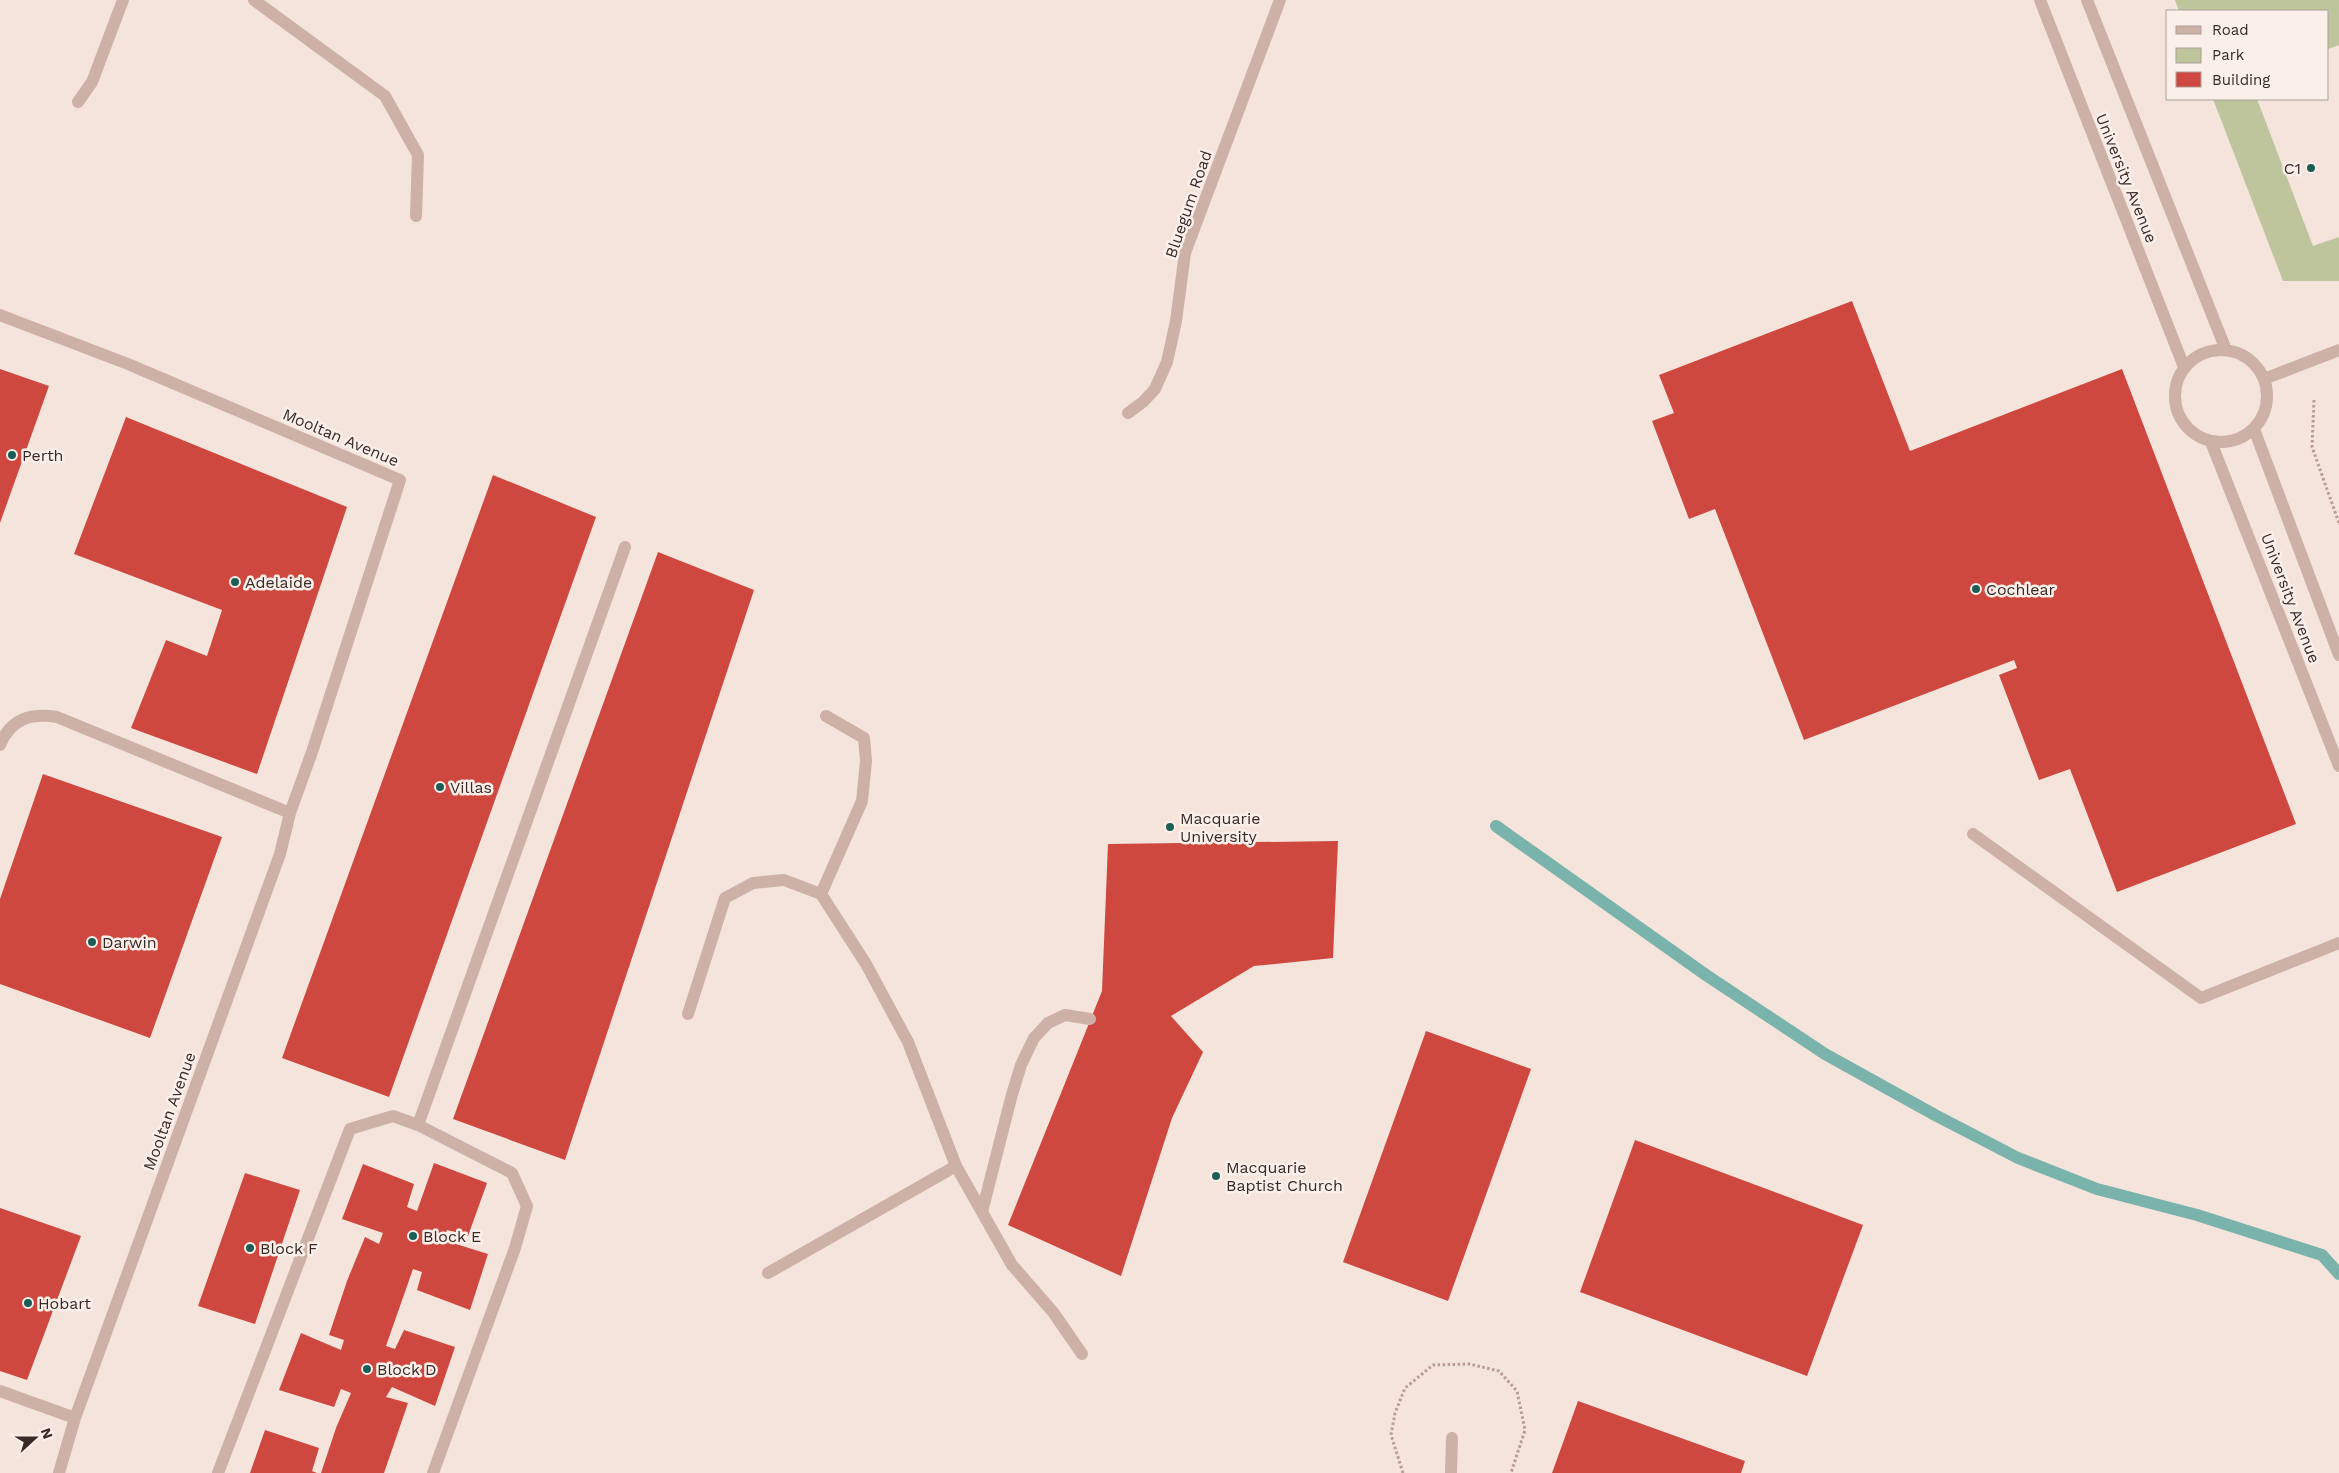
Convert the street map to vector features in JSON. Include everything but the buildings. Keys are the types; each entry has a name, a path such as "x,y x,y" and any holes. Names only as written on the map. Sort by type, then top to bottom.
{"street":[{"path":"78,102 92,82 123,0"},
{"path":"254,0 385,96 418,155 416,216"},
{"name":"Bluegum Road","path":"1128,413 1143,402 1155,389 1167,362 1176,322 1185,252 1280,0"},
{"name":"University Avenue","path":"2040,0 2184,367"},
{"name":"University Avenue","path":"2087,0 2226,350"},
{"name":"Mooltan Avenue","path":"0,315 128,364 400,480 312,752 290,813 280,854 75,1418 59,1473"},
{"path":"2211,350 2226,350 2239,353 2250,359 2264,379 2267,392 2266,406 2254,429 2242,438 2226,443 2211,442 2196,437 2184,426 2176,412 2174,396 2176,381 2184,367 2196,357 2211,350"},
{"path":"2264,379 2339,350"},
{"name":"University Avenue","path":"2254,429 2339,655"},
{"name":"University Avenue","path":"2211,442 2339,766"},
{"path":"418,1125 625,547"},
{"path":"0,745 9,728 19,721 38,714 57,718 290,813"},
{"path":"821,894 862,801 866,761 864,738 826,716"},
{"path":"1973,834 2200,998 2339,943"},
{"path":"688,1014 725,898 753,883 784,880 821,894 866,964 908,1042 956,1166 1012,1265 1053,1312 1082,1354"},
{"path":"982,1212 1011,1098 1021,1065 1034,1038 1048,1023 1065,1014 1090,1019"},
{"path":"218,1473 350,1130 393,1116 418,1125 512,1173 527,1206 515,1248 433,1473"},
{"path":"768,1273 956,1166"},
{"path":"0,1391 75,1418"},
{"path":"1451,1473 1452,1438"}],"path":[{"path":"2314,400 2312,447 2339,523"},
{"path":"1403,1473 1391,1434 1395,1413 1405,1388 1433,1366 1469,1364 1499,1371 1517,1391 1525,1430 1511,1473"}],"green space":[{"path":"2175,0 2339,0 2339,45 2329,49 2329,10 2179,10"},
{"path":"2213,100 2257,100 2313,246 2339,237 2339,281 2283,281"}],"waterway":[{"path":"1496,826 1706,975 1825,1054 1935,1115 2018,1158 2097,1189 2197,1215 2322,1255 2339,1274"}],"place":[{"name":"C1","path":"2311,168"},
{"name":"Perth","path":"12,455"},
{"name":"Adelaide","path":"235,582"},
{"name":"Cochlear","path":"1976,589"},
{"name":"Villas","path":"440,787"},
{"name":"Macquarie University","path":"1170,827"},
{"name":"Darwin","path":"92,942"},
{"name":"Macquarie Baptist Church","path":"1216,1176"},
{"name":"Block E","path":"413,1236"},
{"name":"Block F","path":"250,1248"},
{"name":"Hobart","path":"28,1303"},
{"name":"Block D","path":"367,1369"}]}
